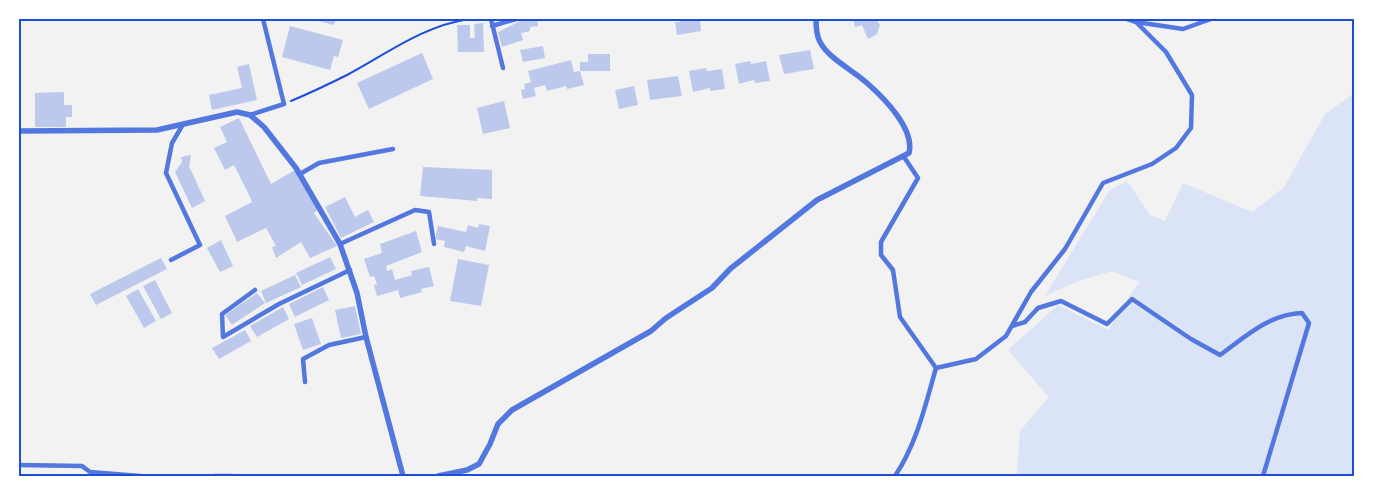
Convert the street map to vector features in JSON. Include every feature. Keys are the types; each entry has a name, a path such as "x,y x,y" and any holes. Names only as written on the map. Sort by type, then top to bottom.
{"street":[{"path":"250,115 284,104 263,19"},
{"path":"491,19 503,68"},
{"path":"492,26 516,19"},
{"path":"438,476 467,470 478,464 490,444 498,424 512,410 651,331 666,318 712,288 730,269 817,200 846,183 909,153 912,144 909,132 867,83 829,53 820,42 816,19"},
{"path":"1127,19 1182,29 1211,19"},
{"path":"936,368 976,359 1006,336 1031,292 1065,249 1103,183 1152,164 1176,148 1190,128 1192,95 1166,52 1136,22"},
{"path":"19,131 156,130 182,126 237,112 250,115 264,127 300,174 340,244 350,270 403,476"},
{"path":"171,260 200,245 166,173 172,144 182,126"},
{"path":"300,174 319,163 393,149"},
{"path":"904,156 918,178 881,242 881,255 893,270 900,317 936,368"},
{"path":"340,244 415,210 429,212 434,244"},
{"path":"255,290 222,314 223,337 279,304 350,270"},
{"path":"1012,326 1025,322 1038,308 1061,301 1107,324 1132,300 1191,340 1220,355 1256,328 1286,313 1302,313 1309,322 1263,476"},
{"path":"305,382 303,359 330,345 366,337"},
{"path":"896,476 909,455 919,429 936,368"},
{"path":"19,465 82,466 90,472 140,476"},
{"path":"214,476 232,476"}],"path":[{"path":"284,104 348,74 403,41 446,23 469,19"}],"shaded area":[{"path":"1354,93 1354,476 1021,476 1017,474 1020,431 1049,397 1008,350 1058,305 1108,330 1139,282 1112,271 1079,281 1045,296 1109,191 1127,181 1150,215 1165,221 1183,183 1252,212 1284,187 1325,114"}],"building":[{"path":"311,19 336,19 334,25"},
{"path":"537,19 538,26 530,27 530,31 521,33 523,40 502,47 498,32 520,21"},
{"path":"679,19 700,19 701,31 677,35 675,22 680,22"},
{"path":"853,19 876,19 880,25 877,34 868,39 862,25 855,27"},
{"path":"483,23 484,52 458,52 457,25 470,25 470,38 475,38 474,24"},
{"path":"290,26 343,40 338,57 334,56 330,70 282,57"},
{"path":"543,46 545,58 523,62 520,50"},
{"path":"810,50 814,69 784,74 779,55"},
{"path":"422,53 433,79 369,109 357,83"},
{"path":"588,54 610,54 610,71 580,71 580,62 588,62"},
{"path":"571,60 574,72 580,71 584,85 567,89 566,86 547,91 545,85 534,88 536,96 523,99 521,90 525,89 524,84 531,82 528,71"},
{"path":"750,61 751,64 766,61 770,81 755,83 754,80 739,84 735,64"},
{"path":"249,64 257,100 212,110 209,95 242,88 237,67"},
{"path":"706,68 707,71 722,69 725,89 710,91 710,88 693,92 689,71"},
{"path":"678,76 682,96 650,100 647,80"},
{"path":"634,86 638,105 619,109 615,90"},
{"path":"64,92 64,105 72,105 72,117 66,117 66,127 35,127 35,93"},
{"path":"504,101 510,128 483,134 477,108"},
{"path":"239,118 271,184 295,170 319,209 314,213 337,246 310,258 301,242 276,258 272,247 276,246 266,228 237,242 225,216 252,202 234,165 225,170 214,148 227,142 220,127"},
{"path":"191,155 189,166 205,201 192,208 175,172 182,162 181,157"},
{"path":"423,167 492,170 492,199 477,198 477,201 420,196"},
{"path":"345,197 355,217 368,210 374,222 341,238 325,207"},
{"path":"479,224 490,226 485,251 466,246 464,252 444,247 445,241 435,239 438,226 466,232 468,225 478,228"},
{"path":"416,231 422,252 386,266 387,271 392,269 395,280 412,275 411,271 429,267 434,286 421,289 422,292 400,298 398,290 377,296 374,285 377,284 374,276 370,277 364,259 382,253 380,244"},
{"path":"221,240 233,266 220,272 207,248"},
{"path":"330,257 336,269 302,285 296,273"},
{"path":"161,258 167,269 96,305 90,294"},
{"path":"458,259 489,265 481,306 450,301"},
{"path":"295,275 301,287 266,303 261,291"},
{"path":"155,280 172,313 161,319 143,286"},
{"path":"323,287 329,300 295,317 289,304"},
{"path":"138,289 156,321 144,328 126,296"},
{"path":"257,293 265,303 232,325 225,315"},
{"path":"355,306 361,334 341,338 335,310"},
{"path":"283,307 289,319 257,337 250,326"},
{"path":"312,318 321,344 303,350 294,324"},
{"path":"245,330 251,341 219,359 212,348"}]}
